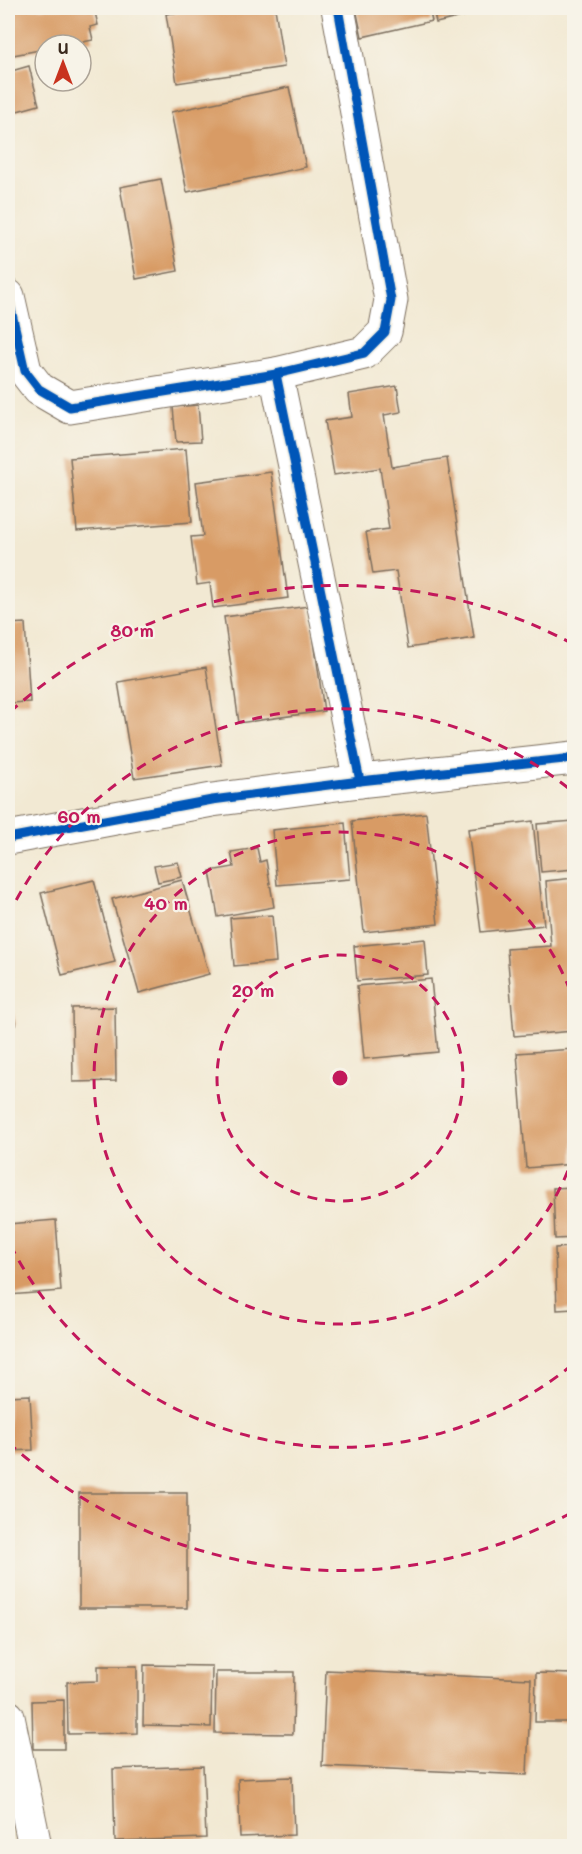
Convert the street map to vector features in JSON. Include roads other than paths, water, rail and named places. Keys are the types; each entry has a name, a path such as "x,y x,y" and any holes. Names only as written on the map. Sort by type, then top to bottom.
{"street":[{"path":"8,296 25,371 39,389 70,407 276,374 364,353 385,332 391,300 338,8"},
{"path":"276,374 360,780"},
{"path":"8,838 212,800 360,780 574,758"},
{"path":"8,1718 35,1846"}]}
